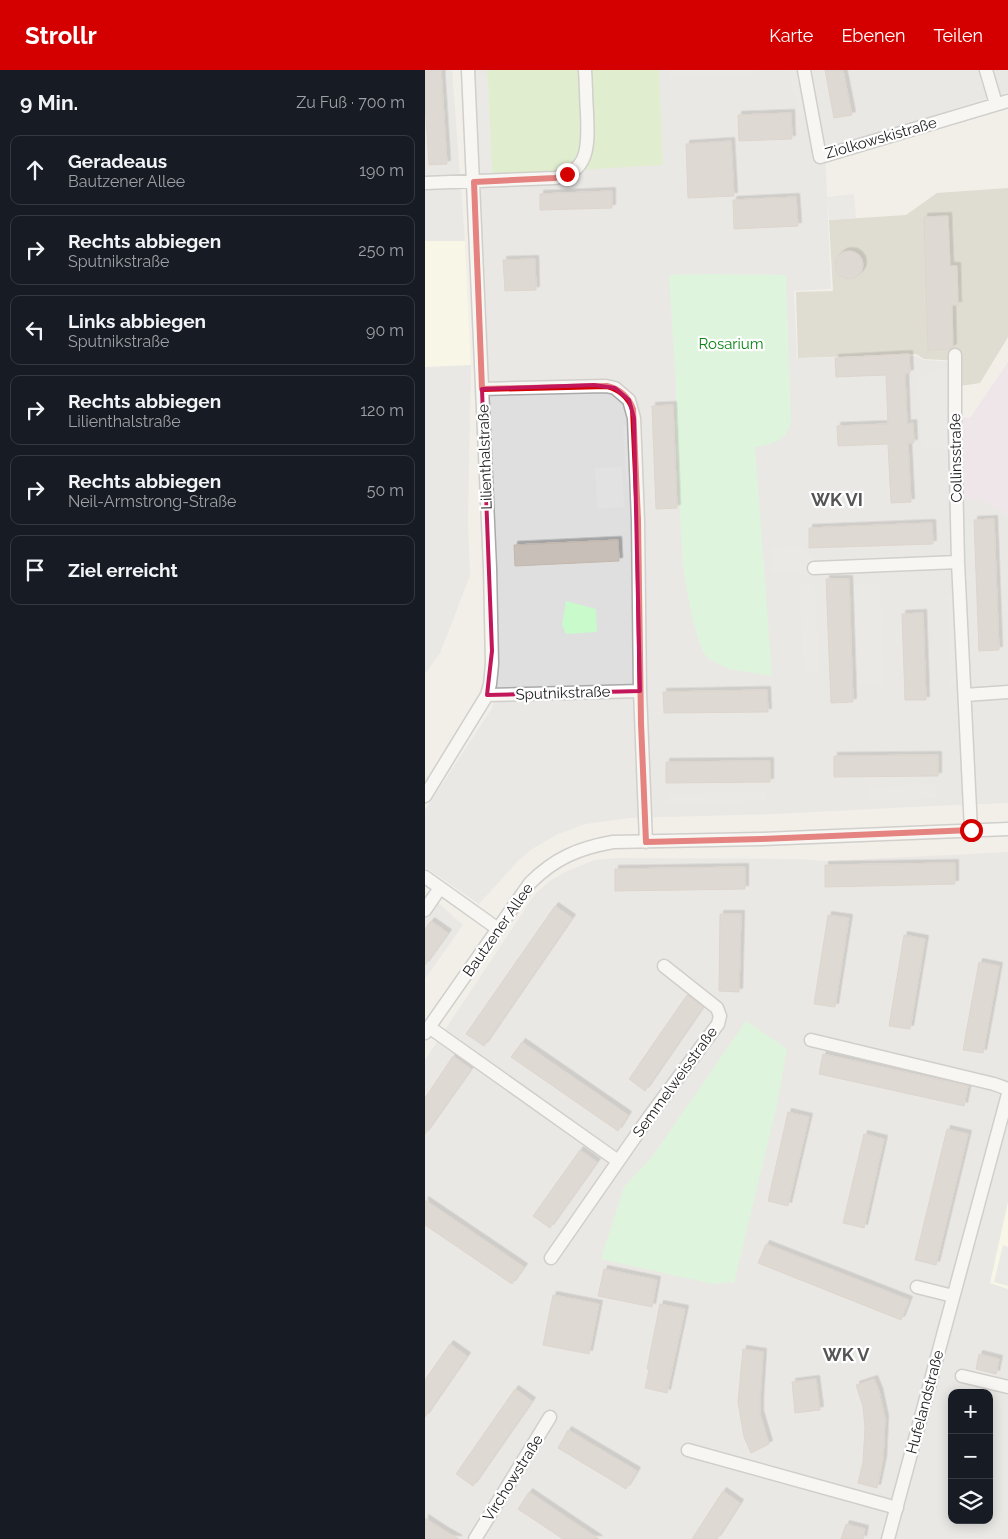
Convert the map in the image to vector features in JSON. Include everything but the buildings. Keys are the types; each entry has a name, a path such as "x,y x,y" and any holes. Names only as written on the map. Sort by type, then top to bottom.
{"street":[{"name":"Lilienthalstraße","path":"425,796 487,695 492,658 469,70"},
{"path":"425,183 555,178 567,174 578,166 586,154 588,142 585,70"},
{"name":"Ziolkowskistraße","path":"803,70 820,158 1002,102 986,70"},
{"name":"Collinsstraße","path":"955,355 958,562 971,830"},
{"path":"482,389 607,386 615,388 629,400 634,418 638,511 640,690 646,842"},
{"path":"814,568 958,562"},
{"name":"Sputnikstraße","path":"487,695 640,690"},
{"path":"965,695 1008,692"},
{"name":"Bautzener Allee","path":"427,1030 530,883 543,870 589,846 613,842 776,839 1008,829"},
{"path":"425,877 498,929"},
{"path":"425,910 440,888"},
{"name":"Semmelweisstraße","path":"551,1258 618,1161 718,1024 720,1016 713,1003 664,966"},
{"path":"427,1030 618,1161"},
{"path":"811,1040 906,1062 1008,1089"},
{"name":"Hufelandstraße","path":"888,1539 1008,1094"},
{"path":"917,1287 953,1296"},
{"path":"962,1376 1008,1387"},
{"name":"Virchowstraße","path":"475,1539 550,1417"},
{"path":"688,1450 897,1508"}],"highlighted area":[{"path":"594,385 615,388 629,400 634,418 640,691 487,695 492,651 482,389"}],"shaded area":[{"path":"425,70 452,70 465,241 471,365 468,520 470,576 440,653 425,674"},
{"path":"469,70 1008,70 1008,92 825,149 831,289 794,291 797,358 916,356 924,360 953,362 958,499 980,498 1008,516 1008,803 777,814 630,818 586,824 558,834 532,849 518,861 479,904 425,867 425,810 492,708 497,689 499,663 490,568"},
{"path":"475,70 488,79 492,175 480,175"},
{"path":"667,70 755,70 755,74 668,78"},
{"path":"789,70 798,70 806,116 798,118"},
{"path":"1008,188 1008,337 980,383 960,386 960,361 924,359 916,354 798,358 796,292 833,291 829,220 906,215 937,193"},
{"path":"854,194 856,218 829,220 827,197"},
{"path":"425,241 465,241 471,365 425,367"},
{"path":"1008,362 1008,516 980,498 957,499 956,417 970,418"},
{"path":"950,366 951,447 921,448 918,376"},
{"path":"623,426 634,426 637,482 626,482"},
{"path":"622,467 624,507 597,509 595,468"},
{"path":"799,545 814,559 935,554 936,563 811,566 807,576 792,571 771,572 770,547"},
{"path":"799,584 815,584 819,672 803,673"},
{"path":"880,584 884,685 858,686 854,585"},
{"path":"947,595 957,595 960,684 950,685"},
{"path":"935,784 936,798 868,801 867,787"},
{"path":"766,792 766,801 666,804 666,794"},
{"path":"1008,852 1008,1539 425,1539 425,1060 535,894 550,881 567,871 595,860 616,858 793,859 827,861"},
{"path":"425,891 463,925 425,979"},
{"path":"1008,1202 1008,1289 990,1283"},
{"path":"1003,1245 1008,1247 1008,1286 994,1282"}],"green space":[{"path":"487,70 659,70 663,165 492,175"},
{"name":"Rosarium","path":"669,275 786,275 791,421 786,433 778,440 755,447 772,676 729,669 709,659 704,653 692,617 683,568 676,439 676,386"},
{"path":"566,601 596,609 597,632 566,634 562,625"},
{"path":"746,1021 787,1049 777,1105 734,1283 713,1284 601,1259 624,1187 652,1157"}],"district":[{"name":"WK VI","path":"837,500"},
{"name":"WK V","path":"846,1355"}],"route":[{"path":"567,174 555,178 474,182 482,389 607,386 615,388 623,394 629,400 633,409 638,520 640,690 646,842 971,830"}]}
